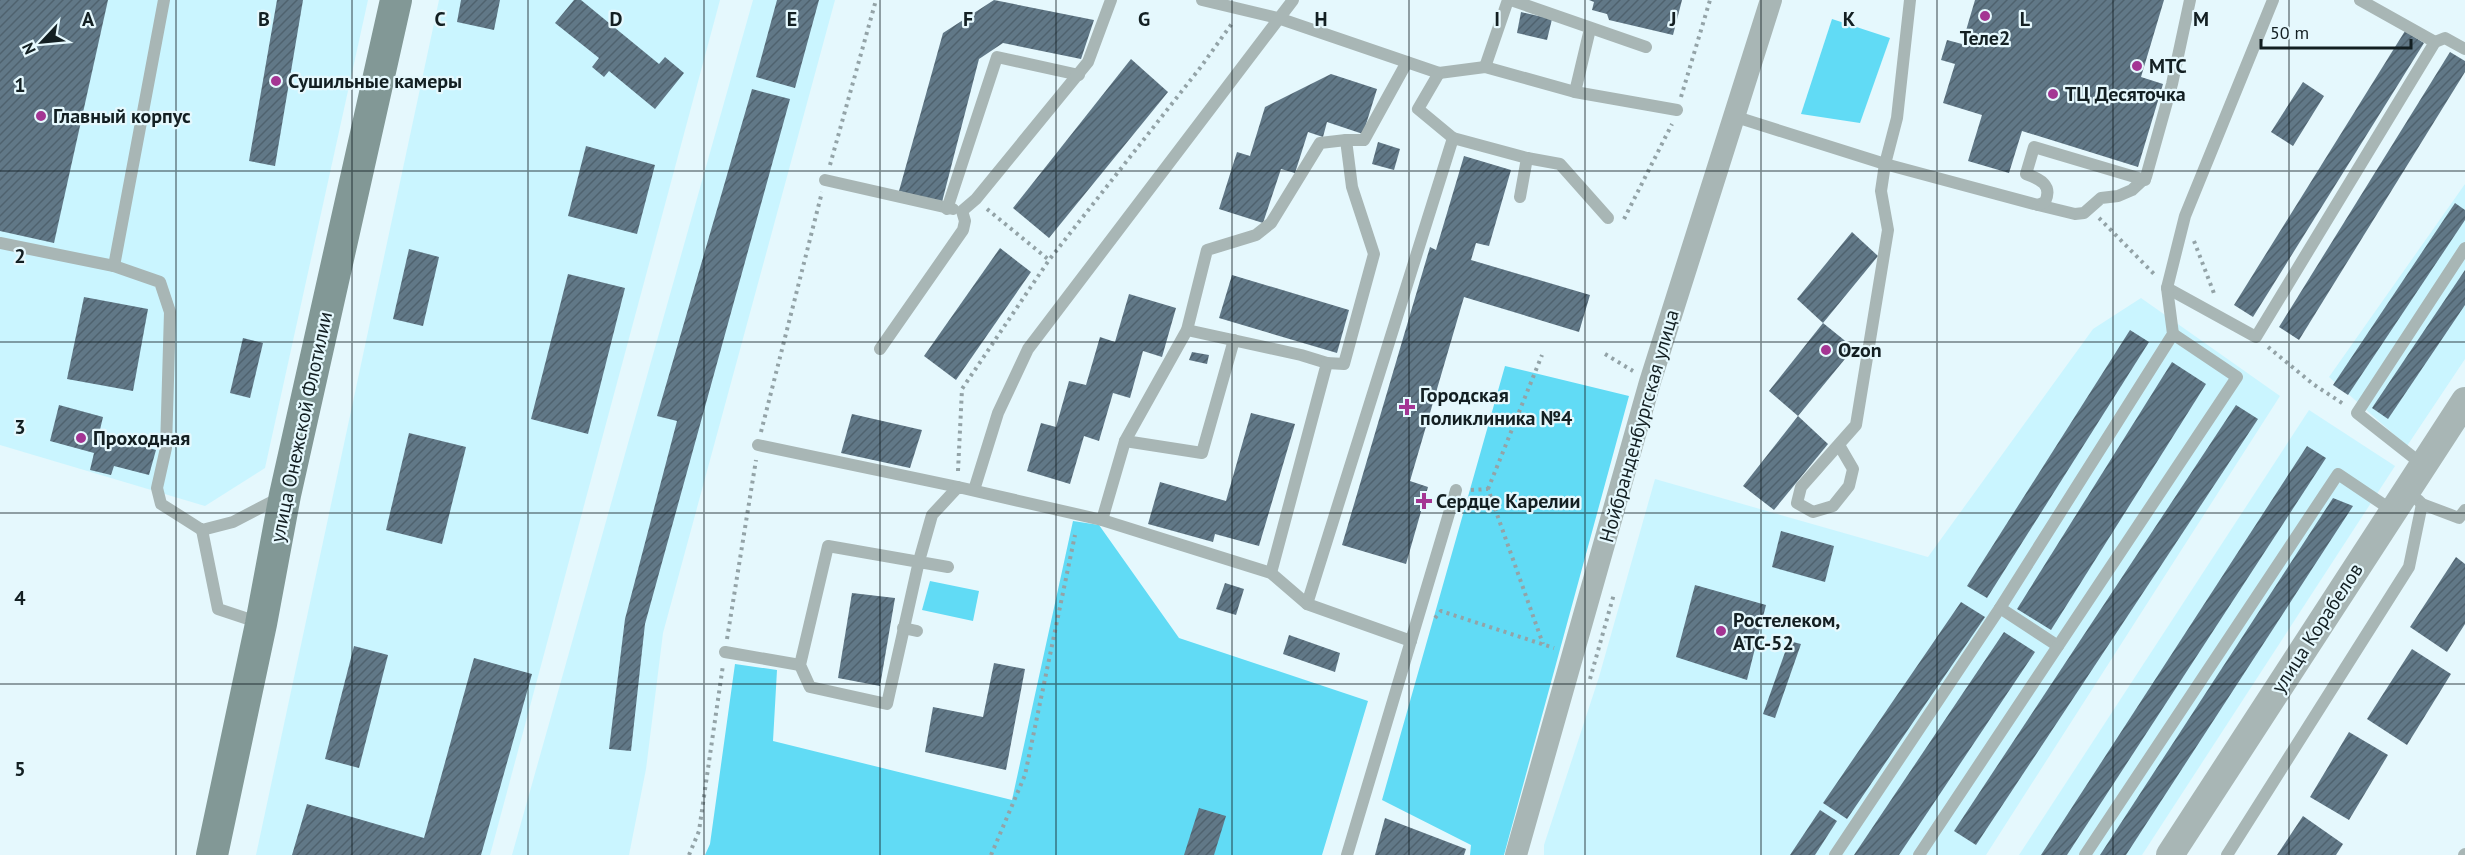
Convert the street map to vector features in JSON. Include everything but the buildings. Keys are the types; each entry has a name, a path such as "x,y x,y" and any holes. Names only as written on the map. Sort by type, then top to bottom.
{"main road":[{"name":"улица Онежской Флотилии","path":"212,855 261,624 285,495 396,0"}],"street":[{"name":"Нойбранденбургская улица","path":"1516,855 1650,381 1771,0"},
{"name":"улица Корабелов","path":"2170,855 2407,501 2423,465 2465,401"}],"lane":[{"path":"114,266 164,0"},
{"path":"962,212 1088,63 1111,0"},
{"path":"1202,0 1278,18 1439,73 1485,67 1575,92 1677,110"},
{"path":"974,490 998,413 1028,349 1293,0"},
{"path":"1485,67 1510,0 1646,47"},
{"path":"1839,446 1853,469 1849,486 1833,506 1813,513 1797,503 1801,487 1856,425 1888,230 1881,191 1885,164 1898,118 1910,0"},
{"path":"1733,116 1885,164 2038,205 2075,214 2084,213 2102,198 2118,196 2132,190 2145,180 2172,84 2190,0"},
{"path":"1835,855 2000,608 2173,334 2167,288 2185,216 2273,0"},
{"path":"2360,0 2434,42"},
{"path":"1575,92 1590,28"},
{"path":"2167,288 2256,336 2434,42 2445,38 2465,49"},
{"path":"947,209 997,57 1078,75"},
{"path":"1102,520 1125,441 1187,330 1207,250 1256,236 1271,223 1320,143 1364,140 1407,62"},
{"path":"1439,73 1418,109 1453,138 1527,158 1560,164 1608,218"},
{"path":"1307,604 1453,138"},
{"path":"1187,330 1327,363 1344,364 1374,254 1352,187 1346,140"},
{"path":"2038,205 2045,202 2048,196 2047,186 2041,179 2026,174 2034,147 2145,180"},
{"path":"1520,197 1527,158"},
{"path":"825,180 962,212"},
{"path":"880,349 963,230 962,212"},
{"path":"0,243 114,266 160,282 170,312 166,448 157,488 161,504 202,530 218,609 261,624"},
{"path":"2423,465 2357,412 2465,248"},
{"path":"1919,855 2237,377 2173,334"},
{"path":"1125,441 1202,453 1234,340"},
{"path":"1271,573 1327,363"},
{"path":"759,445 974,490 1102,520 1271,573 1307,604 1411,641"},
{"path":"2085,855 2338,474 2459,518 2465,510"},
{"path":"948,567 919,561 828,546 800,665 810,687 887,704 903,628 919,561 932,515 958,487"},
{"path":"1347,855 1456,490"},
{"path":"202,530 232,522 285,495"},
{"path":"2227,855 2409,567 2407,501"},
{"path":"2000,608 2058,646"},
{"path":"903,628 917,631"},
{"path":"724,652 800,665"}],"path":[{"path":"688,855 699,831 724,652 759,445 825,180 876,0"},
{"path":"958,487 962,389 1049,260 1200,68 1242,10"},
{"path":"975,199 1049,260"},
{"path":"2091,209 2167,288"},
{"path":"2185,216 2223,319"},
{"path":"2256,336 2313,384 2357,412"},
{"path":"1542,355 1488,489 1544,645"},
{"path":"1456,490 1488,489"},
{"path":"991,855 1025,775 1075,535"},
{"path":"1587,689 1615,590"},
{"path":"1411,641 1441,611 1572,654"}],"shaded area":[{"path":"0,0 368,0 265,468 205,506 0,445"},
{"path":"439,0 720,0 490,855 256,855"},
{"path":"753,0 835,0 663,633 646,769 629,855 512,855"},
{"path":"1832,19 1890,38 1860,123 1801,114"},
{"path":"2465,184 2465,359 2407,446 2329,377"},
{"path":"2141,298 2280,396 1986,855 1544,855 1544,845 1599,677 1655,479 1928,557 2093,329"},
{"path":"1505,366 1629,396 1504,855 1470,855 1471,845 1382,800"},
{"path":"2309,410 2395,466 2142,855 2019,855"},
{"path":"1073,521 1099,525 1179,638 1368,701 1322,855 705,855 710,844 735,664 777,670 773,741 1012,800"},
{"path":"930,581 979,591 973,621 922,610"}],"place":[{"name":"Теле2","path":"1985,16"},
{"name":"МТС","path":"2137,66"},
{"name":"Сушильные камеры","path":"276,81"},
{"name":"ТЦ Десяточка","path":"2053,94"},
{"name":"Главный корпус","path":"41,116"},
{"name":"Ozon","path":"1826,350"},
{"name":"Городская поликлиника №4","path":"1407,407"},
{"name":"Проходная","path":"81,438"},
{"name":"Сердце Карелии","path":"1424,501"},
{"name":"Ростелеком, АТС-52","path":"1721,631"}]}
